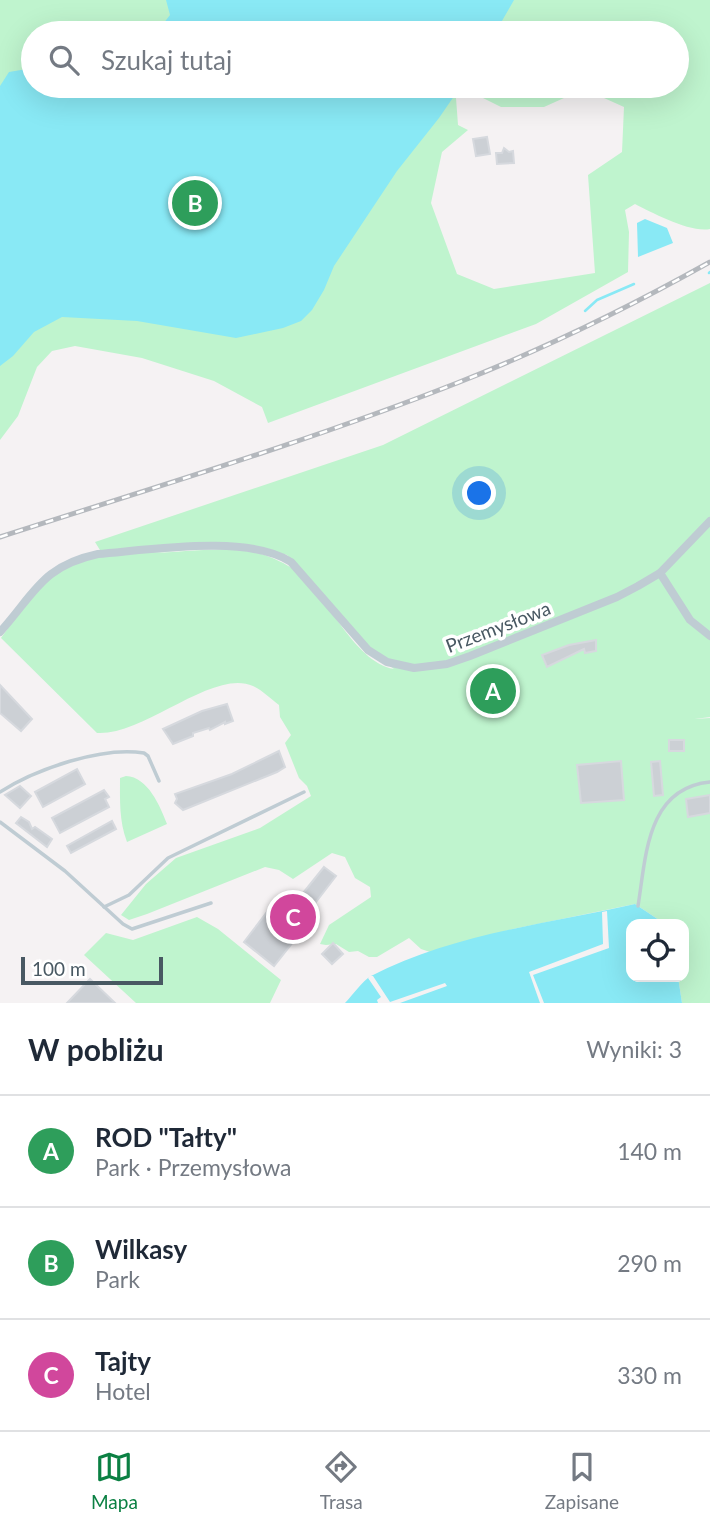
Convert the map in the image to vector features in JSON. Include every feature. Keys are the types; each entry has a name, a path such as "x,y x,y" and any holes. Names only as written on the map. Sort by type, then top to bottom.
{"street":[{"name":"Przemysłowa","path":"0,632 37,585 57,568 77,558 97,554 242,546 276,553 291,562 368,650 379,658 400,666 432,666 470,656 617,597 660,573 710,521"},
{"path":"660,573 690,620 710,636"}],"lane":[{"path":"0,792 15,783 66,763 111,752 144,753 148,756 159,781"},
{"path":"638,906 651,828 664,806 682,790 710,782"},
{"path":"104,907 129,895 168,858 304,792"},
{"path":"0,822 65,871 123,924 132,929 211,903"}],"green space":[{"path":"0,0 710,0 710,229 682,225 635,204 625,210 629,232 628,272 536,324 268,423 262,407 214,381 142,358 75,346 52,351 37,367 18,416 0,440","holes":["21,21 689,21 689,98 604,98 624,107 622,152 588,175 595,273 494,289 457,274 431,203 442,152 468,130 458,125 456,98 21,98"]},
{"path":"483,98 564,98 544,107 501,107"},
{"path":"710,283 710,717 695,719 710,718 710,1003 682,1003 679,982 689,982 689,919 658,919 635,904 513,929 430,952 421,949 409,938 377,957 369,957 358,951 349,952 336,944 320,944 329,925 371,897 370,887 355,878 345,857 332,853 293,879 279,870 265,867 129,920 121,915 146,884 176,858 260,828 311,796 307,786 299,778 285,743 291,735 280,717 279,705 253,686 237,683 218,686 136,724 116,731 97,733 1,638 32,595 55,573 72,564 103,555 95,542 383,445","holes":["234,546 287,555 368,650 394,669 379,664 366,654 307,581 279,561 261,554 236,550 153,553"]},
{"path":"126,776 141,781 147,787 157,801 167,824 127,842 121,818 120,794 120,778"},
{"path":"197,917 218,929 281,980 270,1003 136,1003 84,955 106,933 133,940"}],"water":[{"path":"166,0 514,0 502,21 165,21 170,15"},
{"path":"21,70 21,98 453,98 397,171 334,266 312,310 301,321 283,328 236,338 137,321 62,317 34,332 13,356 0,366 0,86 9,72"},
{"path":"645,219 667,228 673,243 638,257 637,223"},
{"path":"635,904 658,919 626,919 626,982 679,982 682,1003 345,1003 371,976 434,950 500,932"}],"pier":[{"path":"607,911 609,948 533,975 544,1003 540,1003 529,972 603,944 602,912"},
{"path":"373,976 390,1002 445,983 447,986 400,1003 378,1003 377,1000 381,997 368,978"}],"building":[{"path":"487,137 490,154 476,156 473,139"},
{"path":"504,148 509,152 513,151 514,163 497,164 496,153 502,153"},
{"path":"596,640 596,651 585,653 584,649 547,667 542,655 569,645"},
{"path":"0,685 32,719 21,731 0,713"},
{"path":"227,704 233,721 210,730 209,728 193,733 193,736 173,744 163,729 202,711"},
{"path":"669,740 684,740 684,751 669,751"},
{"path":"279,751 285,767 277,772 183,810 175,803 175,794 232,774"},
{"path":"621,761 624,800 581,803 577,765"},
{"path":"660,761 663,795 654,796 651,762"},
{"path":"77,769 85,784 43,807 35,792"},
{"path":"20,786 31,796 20,808 5,795"},
{"path":"104,790 109,797 105,799 109,807 60,833 52,818"},
{"path":"710,795 710,813 688,817 686,799"},
{"path":"21,817 29,822 32,829 35,827 52,839 47,847 16,823"},
{"path":"112,821 116,829 71,853 67,846"},
{"path":"324,867 336,876 296,928 301,932 274,966 244,942 270,908 283,918"},
{"path":"333,943 343,954 332,964 322,954"},
{"path":"90,979 115,1003 67,1003"}],"waterway":[{"path":"585,311 597,300 634,284"}],"railway":[{"path":"0,537 287,445 401,405 522,356 585,327 710,262"}],"place":[{"name":"Wilkasy","path":"195,203"},
{"name":"ROD \"Tałty\"","path":"493,691"},
{"name":"Tajty","path":"293,917"}]}
